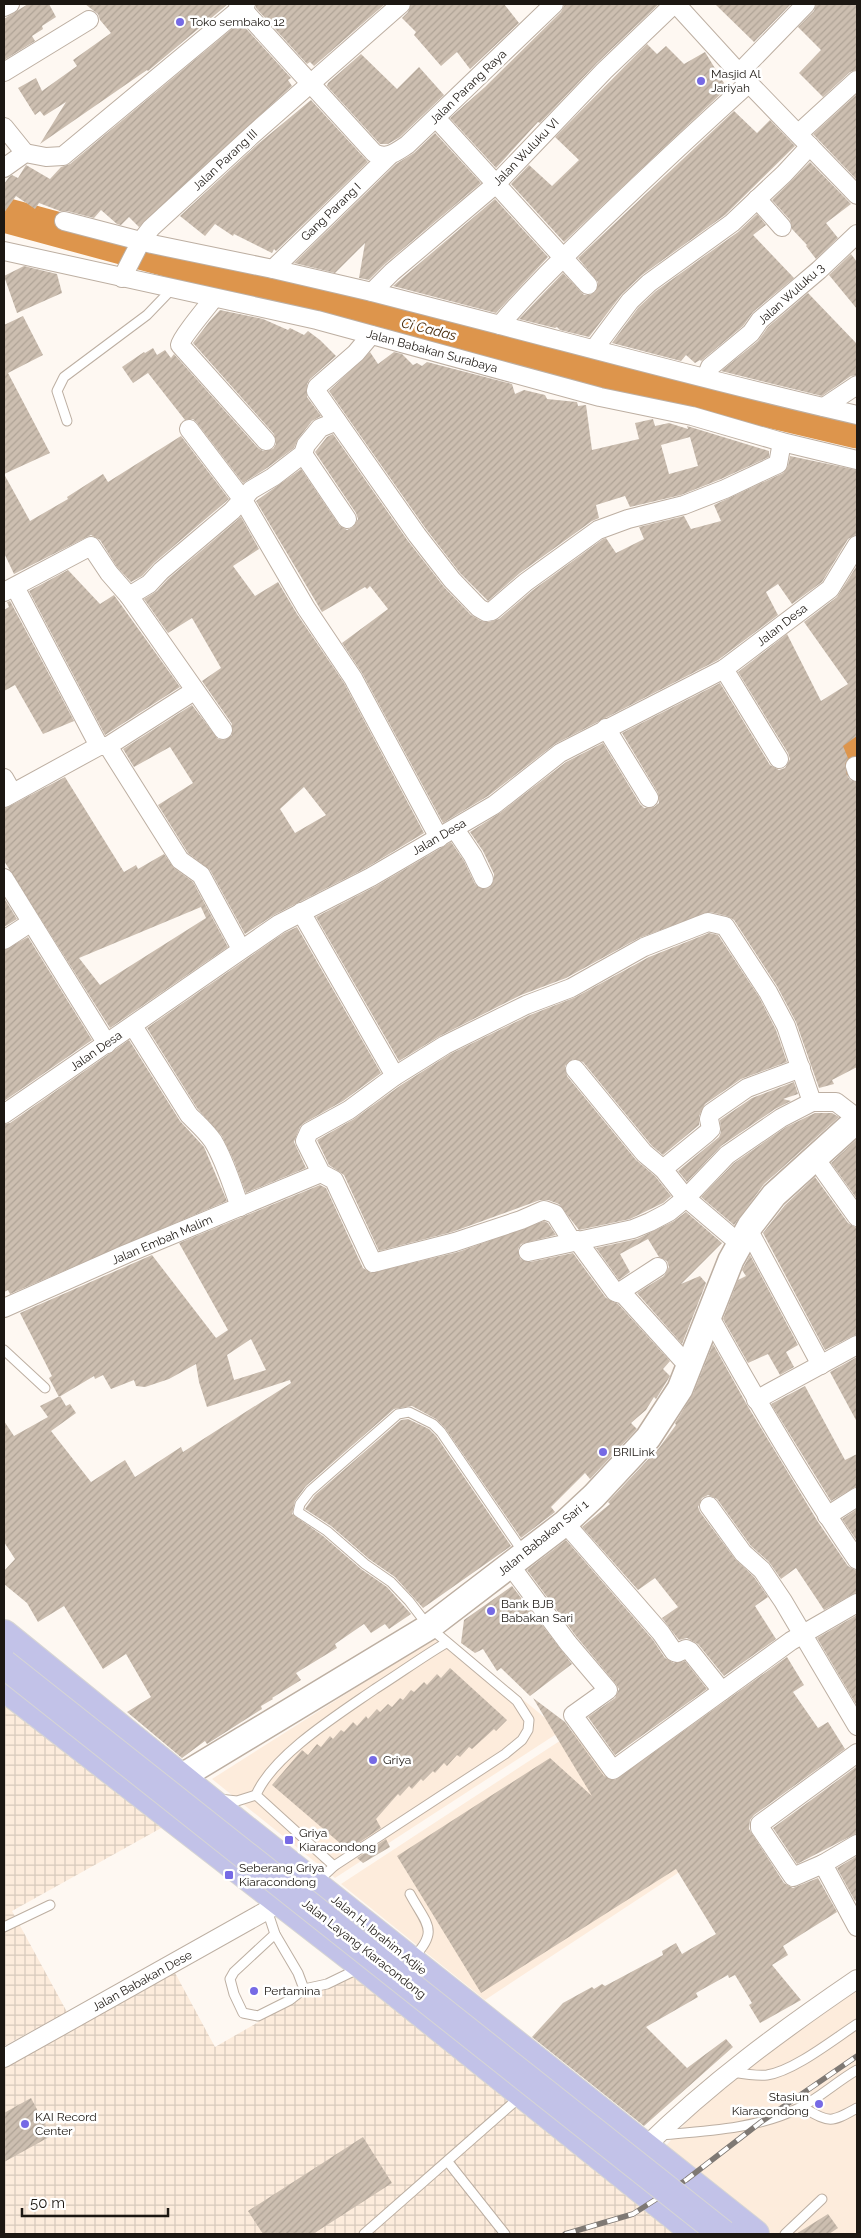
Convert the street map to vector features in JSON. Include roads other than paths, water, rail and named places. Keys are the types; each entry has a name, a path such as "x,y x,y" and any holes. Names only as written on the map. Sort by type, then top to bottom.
{"main road":[{"name":"Jalan H. Ibrahim Adjie","path":"4,1634 206,1798 324,1875 411,1960 440,1984 650,2141 709,2198 755,2234"},
{"name":"Jalan Layang Kiaracondong","path":"4,1664 723,2234"},
{"path":"4,1687 157,1808 274,1907 363,1966 692,2230 709,2198"},
{"path":"419,2011 440,1984"}],"street":[{"path":"4,7 10,4"},
{"name":"Jalan Parang III","path":"122,278 136,250 151,228 251,136 401,4"},
{"name":"Jalan Parang Raya","path":"382,154 407,145 554,4"},
{"path":"675,4 857,195"},
{"name":"Jalan Wuluku VI","path":"372,292 392,272 496,184 604,71 675,4"},
{"path":"500,325 519,302 681,144 744,78 806,4"},
{"path":"4,168 25,154 46,157 63,156 242,5 312,82 382,154"},
{"path":"4,72 89,20"},
{"path":"594,349 630,301 649,283 732,223 757,199 804,140 857,80"},
{"path":"436,118 562,259 588,285"},
{"path":"4,127 25,154"},
{"name":"Gang Parang I","path":"273,269 382,154"},
{"path":"757,199 782,227"},
{"path":"64,221 136,250 273,269 372,292 706,377 761,393 857,415"},
{"name":"Jalan Wuluku 3","path":"706,377 710,367 751,333 760,320 819,270 857,234"},
{"name":"Jalan Babakan Surabaya","path":"4,251 317,320 600,397 692,416 782,442 857,460"},
{"path":"214,298 181,340 180,345 266,441"},
{"path":"371,335 349,360 316,389 417,535 452,580 480,608 490,612 514,591 598,530 628,519 684,506 778,464 782,442"},
{"path":"824,407 857,385"},
{"path":"129,596 149,584 243,500 251,490 273,477 304,454 306,445 320,428 337,421"},
{"path":"188,429 243,500 306,608 353,678 439,838"},
{"path":"304,454 347,519"},
{"name":"Jalan Desa","path":"4,1114 279,924 371,877 494,806 560,753 724,669 830,589 857,545"},
{"path":"223,730 129,596 109,573 91,546 9,589 103,746 180,860 201,874 241,949"},
{"path":"724,669 779,758"},
{"path":"7,790 103,746 194,691"},
{"path":"606,728 648,798"},
{"path":"456,829 473,856 484,879"},
{"path":"4,878 30,923 107,1044"},
{"path":"302,912 395,1076"},
{"path":"690,1368 624,1295 618,1293 574,1241 555,1214 544,1210 521,1220 455,1242 373,1263 334,1180 322,1173 305,1141 309,1132 349,1110 395,1076 445,1045 526,1005 571,988 644,947 708,922 725,926 768,992 786,1026 812,1102"},
{"path":"4,940 30,923"},
{"path":"133,1026 189,1115 213,1141 225,1166 240,1207"},
{"path":"663,1169 711,1129 709,1119 716,1110 747,1088 801,1068"},
{"path":"575,1070 644,1153 663,1169 686,1198 744,1237 821,1365"},
{"path":"528,1252 633,1229 669,1212 686,1198 727,1155 781,1118 812,1102 836,1102 857,1119"},
{"name":"Jalan Babakan Sari 1","path":"157,1808 181,1777 438,1635 517,1560 565,1524 594,1496 648,1438 680,1389 690,1368 731,1260 744,1237 774,1195 857,1119"},
{"path":"815,1158 857,1217"},
{"name":"Jalan Embah Malim","path":"4,1308 322,1173"},
{"path":"618,1293 658,1267"},
{"path":"710,1317 756,1400 827,1516 857,1560"},
{"path":"756,1400 857,1344"},
{"path":"827,1516 857,1497"},
{"path":"709,1506 743,1553 762,1570 804,1634 857,1726"},
{"path":"565,1524 661,1633 674,1652 677,1653 686,1649 690,1651 722,1691"},
{"path":"517,1560 568,1643 608,1690 573,1715 614,1770 804,1634 857,1602"},
{"path":"857,1753 760,1824 760,1828 792,1877 823,1864 857,1844"},
{"path":"823,1864 857,1927"},
{"name":"Jalan Babakan Dese","path":"4,2058 274,1907"},
{"path":"650,2141 730,2071 782,2030 857,1979"}],"lane":[{"path":"67,421 57,392 64,376 147,315 172,289"},
{"path":"4,1350 45,1388"},
{"path":"256,1796 324,1875 505,1754 522,1740 528,1730 529,1720 517,1701 438,1635 391,1582 364,1564 327,1531 298,1512 300,1504 310,1491 398,1414 408,1412 433,1424 441,1432 517,1560"},
{"path":"256,1796 260,1786 297,1745 360,1700 438,1635"},
{"path":"206,1798 236,1801 256,1796"},
{"path":"410,1894 428,1929 429,1937 424,1947 411,1960"},
{"path":"4,1928 50,1905"},
{"path":"274,1907 275,1934 298,1973 304,1989"},
{"path":"275,1934 234,1972 230,1979 243,2013 258,2016 290,2000 304,1989 327,1984 363,1966"},
{"path":"730,2071 754,2076 787,2068 857,2024"},
{"path":"650,2141 761,2122 802,2106 857,2070"},
{"path":"364,2234 523,2094"},
{"path":"802,2106 826,2120 838,2119 857,2108"},
{"path":"448,2162 505,2234"},
{"path":"785,2234 822,2199"}],"waterway":[{"name":"Ci Cadas","path":"4,215 417,327 857,431"},
{"path":"805,776 831,765 857,749"}],"railway":[{"path":"565,2234 633,2214 686,2180 761,2122 857,2056"}],"place":[{"name":"Toko sembako 12","path":"180,22"},
{"name":"Masjid Al Jariyah","path":"701,81"},
{"name":"BRILink","path":"603,1452"},
{"name":"Bank BJB Babakan Sari","path":"491,1611"},
{"name":"Griya","path":"373,1760"},
{"name":"Griya Kiaracondong","path":"289,1840"},
{"name":"Seberang Griya Kiaracondong","path":"229,1875"},
{"name":"Pertamina","path":"254,1991"},
{"name":"Stasiun Kiaracondong","path":"819,2104"},
{"name":"KAI Record Center","path":"25,2124"}]}
